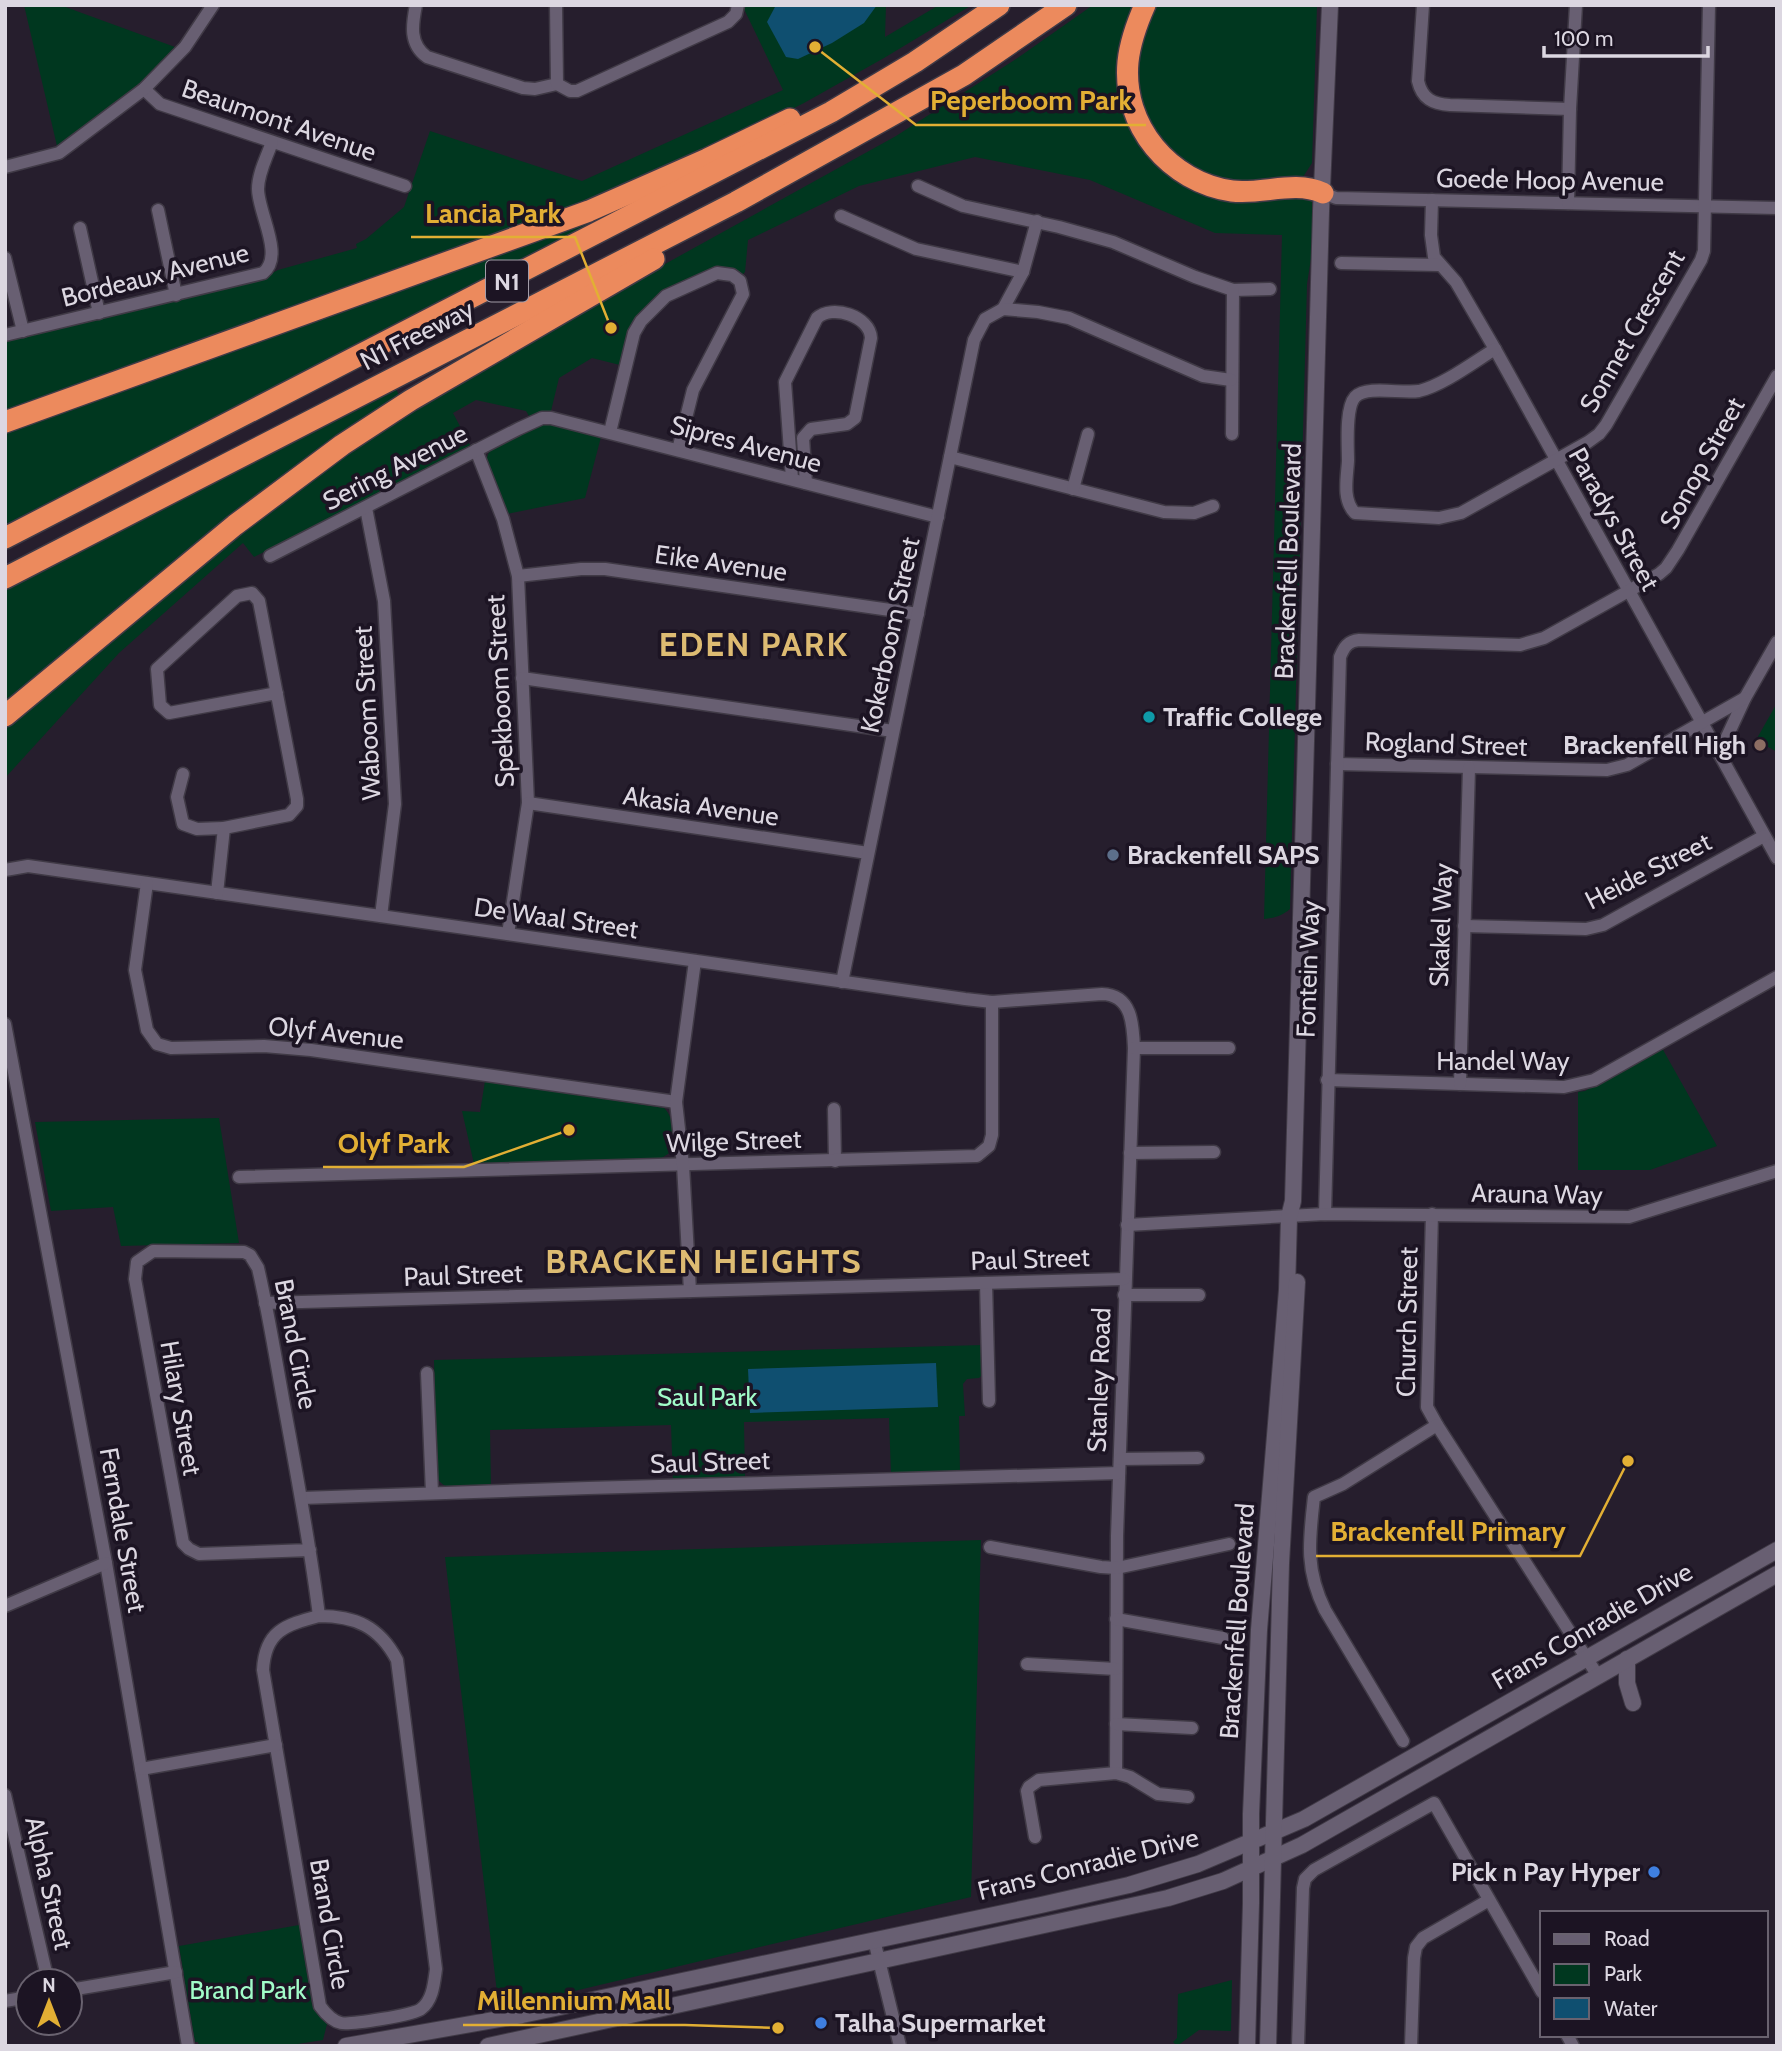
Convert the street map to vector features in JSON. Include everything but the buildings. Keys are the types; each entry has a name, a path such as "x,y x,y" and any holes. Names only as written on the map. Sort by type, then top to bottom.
{"highway":[{"name":"N1 Freeway","path":"5,538 831,113 915,62 999,5"},
{"name":"N1 Freeway","path":"5,578 748,196 953,81 1066,5"},
{"path":"1145,5 1132,38 1127,76 1139,123 1161,156 1180,171 1214,187 1234,191 1307,188 1323,193"},
{"path":"5,422 589,211 707,159 863,81 915,62"},
{"path":"5,716 235,525 342,444 447,379 714,225 736,209 748,196"}],"street":[{"path":"5,167 59,153 144,89 185,47 213,5"},
{"path":"416,5 414,41 427,57 523,88 534,89 557,83 570,91 584,90 729,22 736,14 738,5"},
{"path":"556,5 557,83"},
{"name":"Brackenfell Boulevard","path":"1247,2046 1259,1630 1293,1211 1330,5"},
{"path":"1423,5 1418,81 1427,99 1450,105 1570,109"},
{"path":"1568,203 1576,5"},
{"name":"Sonnet Crescent","path":"1495,349 1426,389 1370,391 1353,399 1349,414 1347,498 1351,509 1363,515 1451,516 1475,506 1600,434 1701,260 1705,240 1709,5"},
{"name":"Beaumont Avenue","path":"144,89 160,104 405,187"},
{"name":"Bordeaux Avenue","path":"5,335 263,273 270,265 272,255 258,191 272,142"},
{"path":"918,186 963,206 1037,221 1124,246 1195,277 1233,290 1270,289"},
{"name":"Goede Hoop Avenue","path":"1323,193 1336,198 1777,208"},
{"name":"Paradys Street","path":"1432,200 1431,234 1434,257 1456,282 1495,349 1777,858"},
{"path":"158,209 176,295"},
{"path":"841,216 916,249 1023,272"},
{"path":"1037,221 1023,272 1003,309 1058,315 1203,376 1231,380"},
{"path":"80,228 99,313"},
{"path":"5,258 23,331"},
{"path":"1341,263 1439,265"},
{"path":"610,432 634,333 641,321 666,296 712,275 727,273 740,281 743,294 693,390 678,450"},
{"path":"1232,434 1233,290"},
{"name":"Kokerboom Street","path":"842,982 976,332 985,319 1003,309"},
{"path":"792,479 785,382 817,318 825,312 838,312 862,320 869,328 871,338 855,418 847,425 811,429 803,438 806,483"},
{"name":"Sonop Street","path":"1348,643 1353,640 1370,640 1520,645 1544,638 1659,574 1671,563 1777,376"},
{"name":"Sipres Avenue","path":"542,418 561,419 937,517"},
{"name":"Sering Avenue","path":"270,556 542,418"},
{"path":"1073,489 1088,434"},
{"name":"Spekboom Street","path":"476,450 503,519 518,576 528,803 508,934"},
{"path":"950,457 1164,512 1182,514 1213,506"},
{"name":"Waboom Street","path":"366,508 384,601 395,804 382,916"},
{"name":"Eike Avenue","path":"518,576 606,569 918,614"},
{"path":"183,774 177,797 183,824 197,829 224,828 289,815 297,806 277,693 260,601 252,593 237,596 156,669 160,705 169,713 277,693"},
{"path":"1719,754 1745,698 1777,642"},
{"name":"Fontein Way","path":"1325,1214 1340,657 1348,643"},
{"path":"523,678 893,731"},
{"name":"Rogland Street","path":"1338,764 1593,771 1618,768 1745,698"},
{"name":"Skakel Way","path":"1460,1084 1469,768"},
{"name":"Akasia Avenue","path":"528,803 868,853"},
{"path":"217,893 224,828"},
{"name":"Heide Street","path":"1464,926 1586,929 1603,925 1764,836"},
{"name":"De Waal Street","path":"5,870 29,866 992,1002 1102,994"},
{"name":"Olyf Avenue","path":"147,883 135,971 147,1030 153,1040 162,1046 264,1046 311,1050 676,1102"},
{"path":"690,1291 683,1165 676,1102 695,961"},
{"name":"Handel Way","path":"1327,1080 1564,1087 1583,1084 1777,977"},
{"name":"Stanley Road","path":"1102,994 1118,998 1128,1008 1132,1019 1134,1048 1116,1568 1116,1773"},
{"name":"Wilge Street","path":"239,1177 978,1156 989,1146 992,1135 992,1002"},
{"name":"Ferndale Street","path":"5,1024 106,1563 188,2046"},
{"path":"1134,1048 1229,1048"},
{"path":"834,1108 835,1161"},
{"path":"1130,1153 1214,1152"},
{"name":"Arauna Way","path":"1293,1211 1325,1214 1629,1217 1777,1171"},
{"path":"1127,1225 1293,1211"},
{"name":"Brackenfell Boulevard","path":"1268,2046 1282,1540 1297,1291 1293,1211"},
{"name":"Church Street","path":"1432,1214 1427,1407 1598,1676"},
{"name":"Hilary Street","path":"244,1252 153,1251 143,1255 134,1269 182,1539 189,1549 199,1554 310,1550"},
{"name":"Brand Circle","path":"244,1252 250,1255 258,1268 302,1498 319,1616"},
{"name":"Paul Street","path":"265,1303 1124,1279"},
{"path":"986,1283 989,1401"},
{"path":"1124,1295 1199,1295"},
{"path":"427,1373 432,1493"},
{"path":"1403,1741 1325,1611 1315,1588 1310,1555 1314,1497 1343,1484 1437,1426"},
{"path":"1120,1459 1198,1458"},
{"name":"Saul Street","path":"302,1498 1119,1473"},
{"path":"990,1547 1116,1568 1229,1544"},
{"name":"Frans Conradie Drive","path":"346,2046 522,2015 874,1940 1129,1885 1198,1864 1304,1818 1777,1550"},
{"path":"5,1606 106,1563"},
{"name":"Frans Conradie Drive","path":"488,2046 1168,1898 1223,1881 1302,1845 1777,1573"},
{"name":"Brand Circle","path":"319,1616 358,1620 390,1646 397,1660 436,1969 431,1995 419,2011 342,2024 328,2016 320,2006 263,1670 264,1653 274,1636 284,1628 319,1616"},
{"path":"1116,1619 1223,1638"},
{"path":"1627,1659 1627,1683 1633,1703"},
{"path":"1027,1664 1116,1669"},
{"path":"1116,1724 1192,1728"},
{"path":"141,1769 276,1745"},
{"path":"1035,1837 1027,1791 1033,1784 1051,1778 1116,1773 1130,1777 1158,1794 1188,1797"},
{"name":"Alpha Street","path":"5,1796 45,1967"},
{"path":"1298,2046 1303,1888 1306,1879 1314,1870 1434,1803 1540,1989"},
{"path":"1411,2046 1416,1947 1423,1938 1489,1900"},
{"path":"874,1940 900,2046"},
{"path":"84,1988 176,1972"}],"green space":[{"path":"24,5 60,5 175,47 149,77 57,146"},
{"path":"744,5 886,5 885,37 939,5 972,5 804,103 727,142 624,188 5,410 5,340 261,279 278,270 357,248 356,244 366,239 404,207 430,131 582,181 783,90"},
{"path":"1093,5 1140,5 1123,66 1164,165 1310,198 1312,202 1312,252 1307,284 1290,909 1278,916 1264,919 1282,235 1215,233 1090,180 975,157 859,186 748,240 745,272 742,275 728,268 711,269 628,332 620,365 592,358 559,378 551,411 529,416 526,411 476,400 453,413 471,447 254,557 243,543 119,653 5,778 5,725 213,552 371,435 564,320 896,136 1019,57"},
{"path":"1149,5 1317,5 1312,163 1303,177 1257,186 1217,181 1170,155 1136,102 1140,27"},
{"path":"590,221 592,225 5,525 5,429"},
{"path":"396,389 402,401 5,709 5,589"},
{"path":"544,423 601,437 585,498 507,514 486,462 488,454 492,449"},
{"path":"1777,703 1777,752 1756,740"},
{"path":"1662,1048 1717,1146 1650,1170 1578,1170 1578,1092 1585,1091"},
{"path":"485,1081 664,1108 670,1116 672,1128 671,1152 660,1159 474,1164 462,1111 480,1112"},
{"path":"219,1118 239,1243 121,1246 113,1207 51,1211 35,1122"},
{"name":"Saul Park","path":"983,1345 983,1374 979,1378 967,1379 963,1384 965,1416 959,1416 960,1472 891,1474 889,1418 744,1422 745,1479 673,1481 671,1425 490,1430 491,1487 453,1488 441,1483 437,1477 434,1360"},
{"path":"981,1540 971,1897 499,2009 445,1557"},
{"name":"Brand Park","path":"299,1925 312,2005 327,2024 323,2040 285,2046 199,2046 198,2042 195,2042 179,1946"},
{"path":"1232,1980 1231,2031 1199,2030 1177,2046 1173,2042 1177,2038 1178,1994"}],"water":[{"path":"776,5 877,5 864,23 832,43 798,59 786,57 767,22"},
{"path":"936,1363 938,1407 750,1413 748,1369"}],"place":[{"name":"Peperboom Park","path":"815,47"},
{"name":"Lancia Park","path":"611,328"},
{"name":"Traffic College","path":"1149,717"},
{"name":"Brackenfell High","path":"1760,745"},
{"name":"Brackenfell SAPS","path":"1113,855"},
{"name":"Olyf Park","path":"569,1130"},
{"name":"Brackenfell Primary","path":"1628,1461"},
{"name":"Pick n Pay Hyper","path":"1654,1872"},
{"name":"Talha Supermarket","path":"821,2023"},
{"name":"Millennium Mall","path":"778,2028"}],"district":[{"name":"EDEN PARK","path":"754,644"},
{"name":"BRACKEN HEIGHTS","path":"704,1261"}]}
